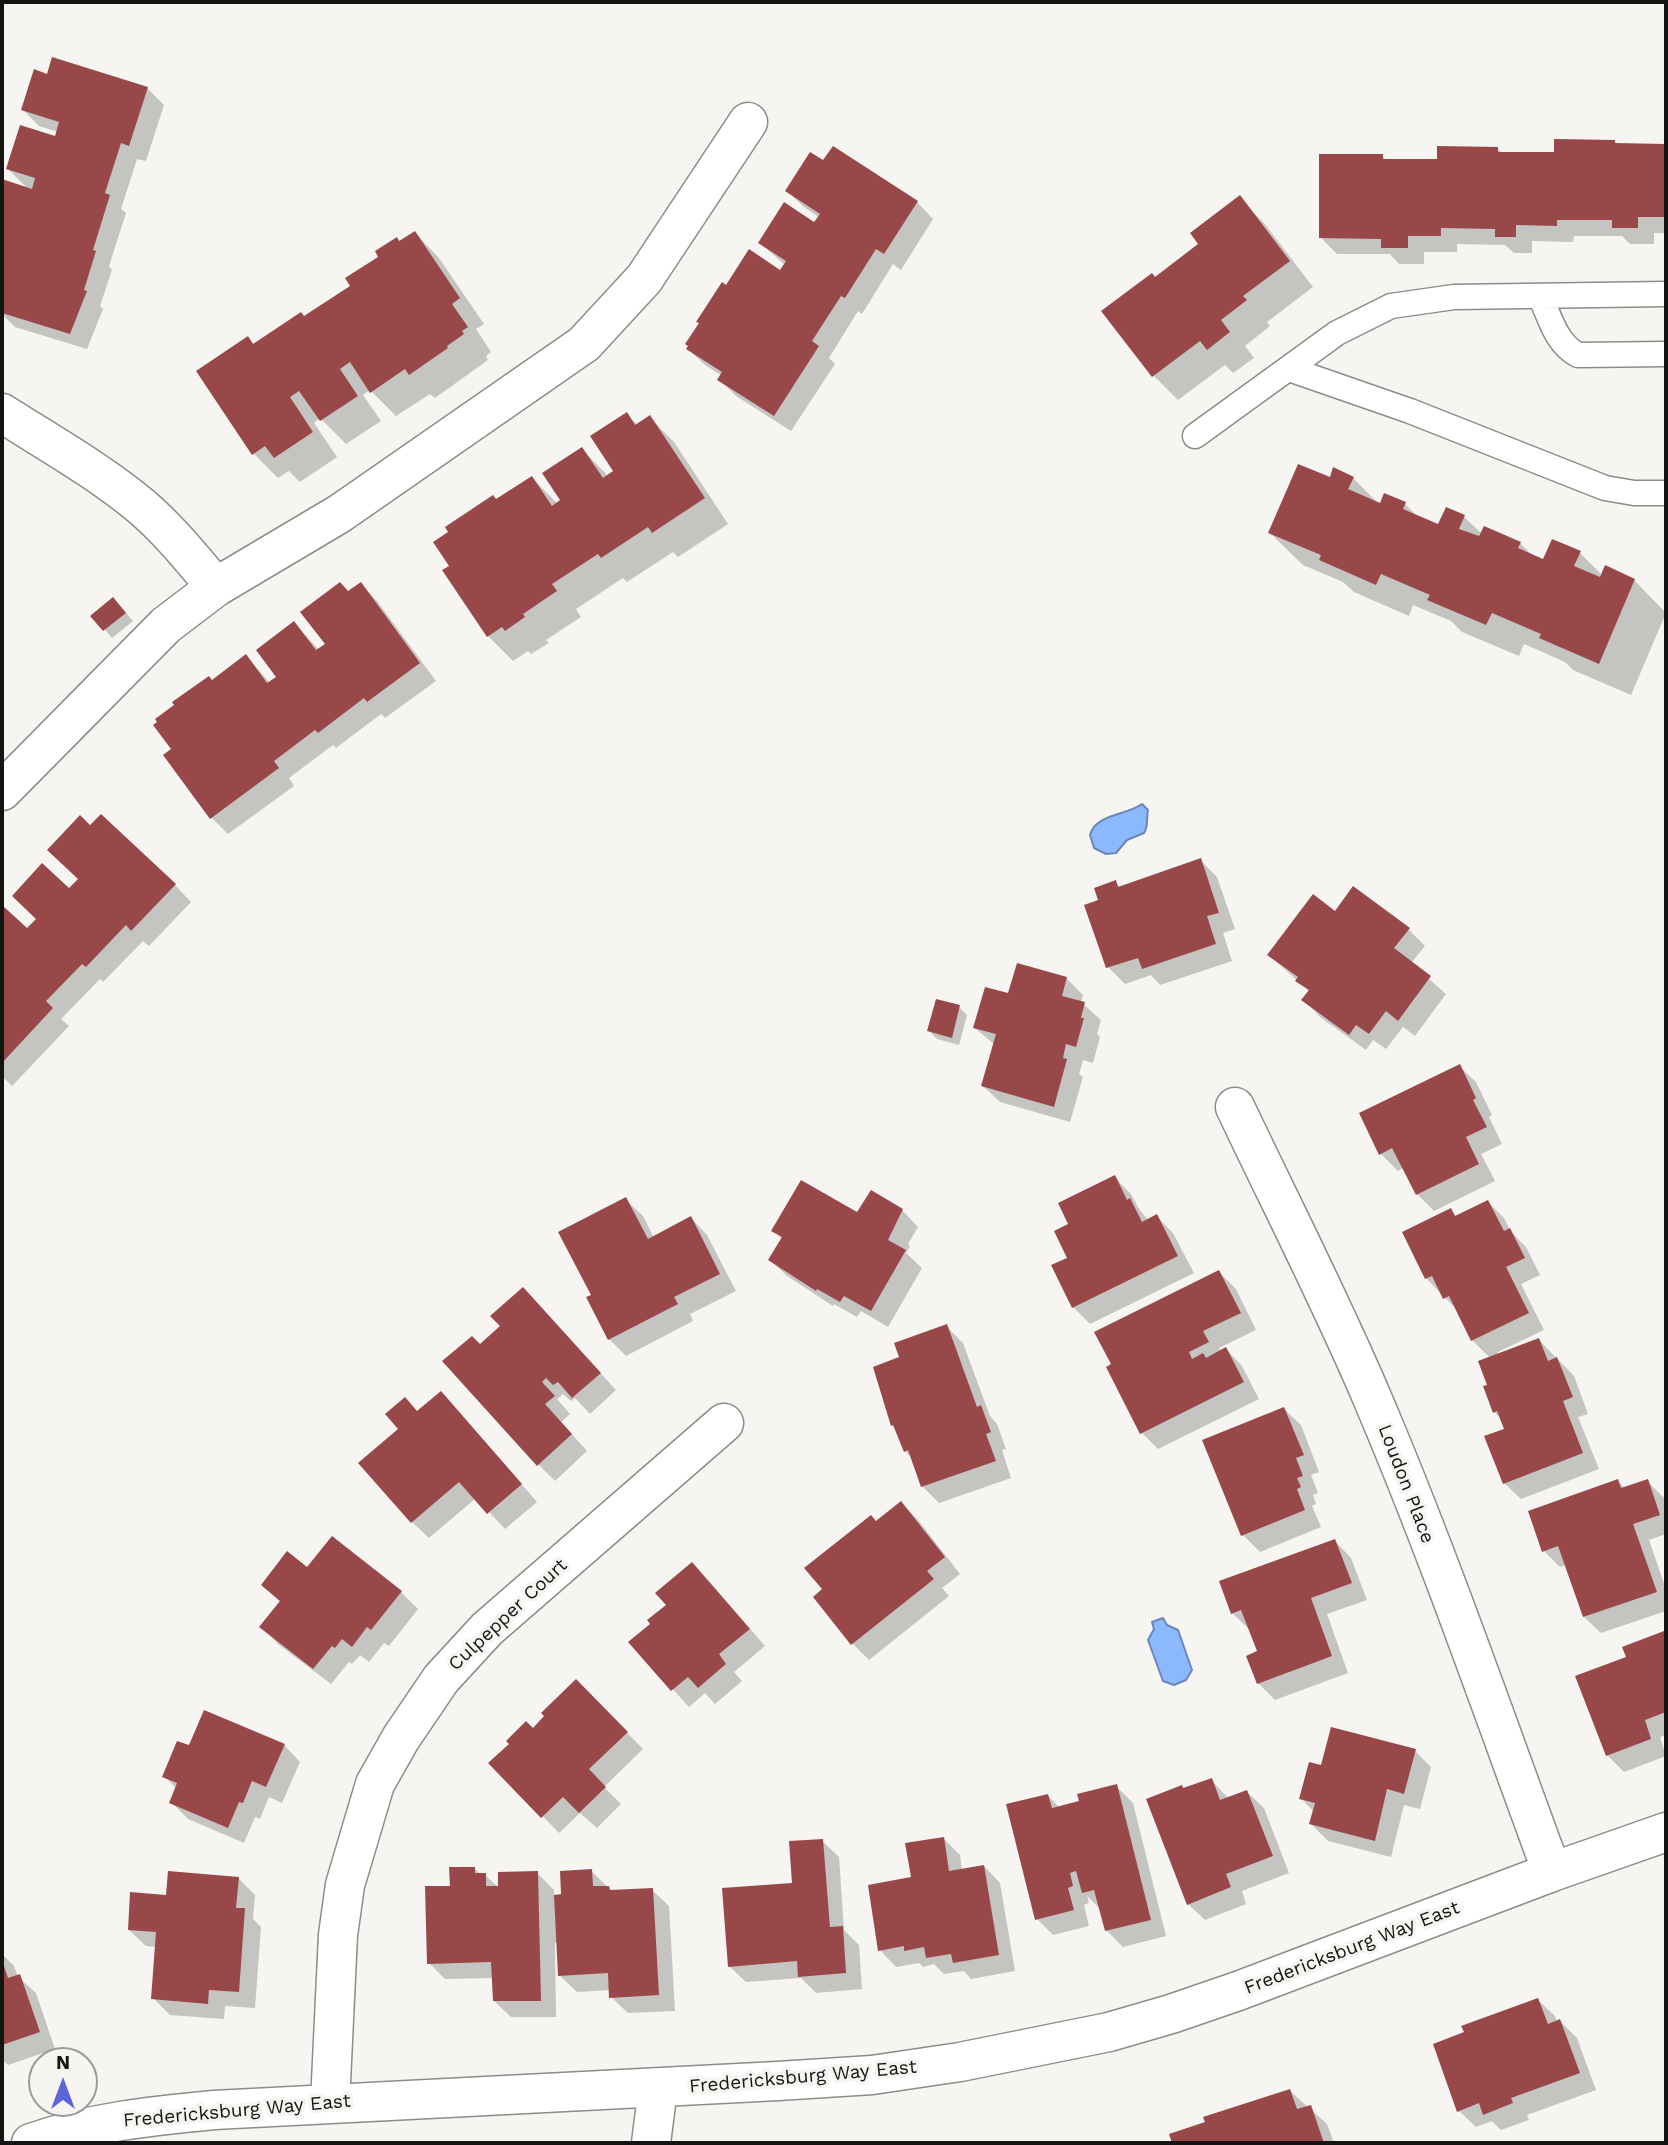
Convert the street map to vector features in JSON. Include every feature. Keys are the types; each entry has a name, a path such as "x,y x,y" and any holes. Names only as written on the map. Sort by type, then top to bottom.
{"street":[{"path":"2,791 166,625 216,587 339,514 584,344 644,279 748,122"},
{"path":"2,414 133,500 159,523 216,587"},
{"name":"Loudon Place","path":"1235,1107 1344,1333 1374,1403 1552,1872"},
{"name":"Culpepper Court","path":"330,2102 338,1935 345,1885 376,1784 401,1738 440,1679 487,1629 724,1423"},
{"name":"Fredericksburg Way East","path":"32,2143 74,2129 129,2118 330,2102 658,2088 872,2075 960,2063 1110,2032 1171,2014 1238,1992 1552,1872 1666,1832"},
{"path":"651,2143 658,2088"}],"lane":[{"path":"1195,436 1337,333 1391,306 1454,298 1666,294"},
{"path":"1540,296 1562,343 1578,355 1666,354"},
{"path":"1289,369 1409,411 1605,488 1634,493 1666,493"}],"water":[{"path":"1142,804 1148,810 1144,833 1127,840 1116,853 1106,854 1094,848 1090,835 1098,823"},
{"path":"1163,1618 1167,1625 1178,1630 1192,1670 1186,1680 1174,1685 1163,1681 1148,1640 1154,1629 1152,1622"}],"building":[{"path":"52,57 148,87 129,146 121,143 105,193 110,195 93,250 96,251 84,290 87,291 70,334 2,313 2,179 32,189 35,178 6,169 20,125 55,136 59,122 21,110 34,69 47,74"},
{"path":"1554,139 1666,144 1666,217 1638,217 1638,228 1612,228 1612,220 1557,220 1557,226 1516,225 1516,237 1495,237 1495,229 1441,228 1441,236 1408,236 1408,248 1381,248 1381,239 1319,238 1319,154 1383,154 1383,159 1437,159 1437,146 1498,147 1498,152 1554,152"},
{"path":"833,146 918,201 884,254 876,249 845,298 841,296 812,341 819,346 774,416 717,380 722,372 686,349 688,346 685,344 722,282 726,285 749,249 780,270 786,261 758,243 784,202 814,222 820,214 785,191 810,152 823,160"},
{"path":"1240,195 1290,261 1243,296 1247,300 1221,320 1230,332 1207,350 1200,341 1152,377 1101,311 1152,273 1155,277 1198,244 1190,233"},
{"path":"415,231 460,298 452,304 468,327 462,331 464,334 409,375 405,369 370,393 350,362 340,369 358,396 320,421 299,391 290,397 313,432 274,458 265,446 252,455 196,371 248,336 253,344 301,312 304,316 350,286 345,278 378,257 375,251 397,237 399,241"},
{"path":"627,412 635,425 650,415 705,498 652,533 648,527 601,558 598,554 552,584 557,591 523,614 525,617 505,631 502,627 487,637 442,570 449,566 433,542 448,532 445,527 493,495 496,499 532,476 552,506 560,500 542,473 582,447 603,478 613,471 590,436"},
{"path":"1298,464 1330,477 1333,467 1354,477 1348,489 1380,503 1384,493 1406,502 1403,509 1438,524 1446,507 1465,515 1459,529 1479,536 1484,526 1521,542 1518,548 1543,559 1552,539 1581,551 1574,566 1600,577 1605,565 1635,579 1599,664 1539,638 1541,634 1492,613 1486,625 1427,600 1430,595 1381,574 1376,585 1319,560 1321,555 1268,533"},
{"path":"340,582 348,591 361,582 420,663 367,702 364,698 318,733 315,730 274,761 279,768 210,819 163,755 171,749 153,725 157,722 155,719 174,705 172,702 209,676 212,680 246,654 267,683 276,677 256,650 294,621 316,650 325,644 300,612"},
{"path":"113,597 126,613 103,631 90,616"},
{"path":"101,814 176,884 131,931 126,925 86,967 82,964 46,1001 53,1008 2,1063 2,905 27,928 36,919 12,896 42,863 69,888 78,879 47,850 80,815 90,825"},
{"path":"1201,858 1219,913 1207,916 1216,944 1142,969 1138,958 1106,968 1084,905 1098,900 1094,888 1116,880 1118,887"},
{"path":"1353,886 1410,928 1394,948 1431,976 1398,1021 1386,1011 1369,1034 1356,1025 1349,1035 1301,1000 1309,990 1295,981 1298,977 1267,955 1313,894 1335,911"},
{"path":"1017,963 1067,977 1062,996 1085,1002 1081,1018 1084,1018 1076,1047 1066,1044 1063,1058 1067,1059 1054,1107 981,1086 996,1034 973,1028 985,987 1008,993"},
{"path":"936,999 960,1005 952,1038 927,1031"},
{"path":"1460,1064 1476,1098 1473,1100 1487,1127 1466,1137 1479,1164 1416,1195 1392,1148 1379,1155 1359,1113"},
{"path":"1115,1175 1142,1222 1157,1214 1178,1256 1072,1308 1051,1265 1067,1258 1054,1231 1068,1224 1058,1203"},
{"path":"801,1180 857,1212 871,1190 903,1209 888,1240 906,1250 871,1311 844,1296 840,1302 817,1289 816,1291 768,1260 782,1237 771,1231"},
{"path":"626,1197 648,1239 691,1216 720,1274 674,1297 678,1304 608,1340 586,1297 591,1295 558,1232"},
{"path":"1488,1200 1504,1231 1510,1228 1525,1258 1506,1267 1529,1313 1471,1341 1449,1296 1443,1299 1432,1276 1425,1279 1402,1232 1451,1208 1455,1216"},
{"path":"1219,1270 1241,1313 1203,1331 1209,1342 1189,1352 1192,1359 1203,1353 1206,1358 1226,1347 1244,1382 1140,1434 1106,1367 1111,1364 1094,1332"},
{"path":"523,1287 601,1373 572,1398 558,1382 553,1385 546,1378 542,1382 555,1396 545,1404 572,1434 537,1466 442,1361 472,1336 480,1344 500,1326 490,1316"},
{"path":"947,1324 977,1407 981,1405 991,1432 986,1434 996,1461 921,1487 908,1450 904,1452 893,1425 891,1426 873,1367 899,1357 894,1343"},
{"path":"1539,1338 1548,1361 1557,1357 1573,1397 1563,1401 1583,1453 1503,1484 1484,1436 1504,1429 1497,1411 1493,1413 1483,1386 1487,1385 1478,1361"},
{"path":"441,1391 522,1484 487,1514 459,1482 411,1523 358,1463 398,1429 385,1414 405,1397 417,1411"},
{"path":"1284,1407 1304,1455 1296,1458 1303,1476 1297,1478 1301,1487 1297,1489 1305,1510 1241,1536 1202,1440"},
{"path":"1618,1479 1621,1488 1648,1479 1660,1515 1633,1524 1657,1592 1583,1617 1558,1546 1542,1552 1528,1511"},
{"path":"901,1501 945,1557 927,1571 934,1579 851,1645 813,1597 822,1589 804,1568 871,1515 876,1521"},
{"path":"332,1536 402,1591 371,1630 367,1627 352,1647 342,1639 335,1648 332,1646 313,1669 259,1627 280,1601 261,1585 287,1551 307,1567"},
{"path":"1335,1539 1352,1583 1311,1598 1332,1656 1257,1684 1246,1656 1257,1651 1241,1610 1231,1614 1219,1581"},
{"path":"692,1562 750,1629 719,1654 726,1664 698,1688 688,1677 671,1691 628,1642 650,1624 647,1620 666,1605 655,1593"},
{"path":"1664,1631 1666,1712 1645,1720 1651,1739 1606,1756 1575,1676 1626,1657 1622,1647"},
{"path":"576,1679 628,1732 589,1769 606,1787 579,1813 563,1797 541,1818 488,1763 509,1744 506,1741 526,1721 533,1728 544,1716 541,1713"},
{"path":"204,1710 285,1744 266,1787 252,1781 228,1828 169,1803 177,1783 162,1777 177,1741 189,1745"},
{"path":"1331,1727 1416,1749 1404,1794 1387,1789 1375,1841 1309,1824 1315,1803 1299,1799 1309,1762 1321,1765"},
{"path":"1212,1778 1220,1800 1247,1790 1273,1856 1226,1874 1231,1887 1187,1905 1146,1799 1182,1785 1183,1788"},
{"path":"1117,1784 1151,1920 1105,1931 1094,1890 1082,1893 1076,1871 1070,1873 1073,1886 1068,1888 1074,1910 1035,1920 1006,1804 1048,1794 1052,1808 1079,1801 1077,1794"},
{"path":"944,1837 949,1871 984,1865 999,1955 953,1963 951,1954 926,1958 924,1947 904,1951 904,1946 878,1951 868,1885 911,1877 905,1843"},
{"path":"823,1839 830,1927 843,1926 846,1973 798,1977 797,1961 728,1967 722,1888 792,1883 789,1841"},
{"path":"449,1867 475,1867 475,1873 486,1873 486,1886 498,1886 498,1872 538,1871 541,2001 493,2001 491,1962 427,1964 425,1886 450,1886"},
{"path":"592,1869 593,1886 609,1886 610,1890 653,1888 659,1995 609,1998 608,1973 558,1976 554,1895 561,1894 560,1871"},
{"path":"168,1871 239,1877 236,1908 245,1908 239,1992 209,1990 208,2004 151,1999 156,1932 128,1930 130,1892 166,1895"},
{"path":"2,1960 8,1978 20,1974 40,2032 2,2045"},
{"path":"1538,1998 1548,2024 1560,2019 1580,2073 1511,2098 1513,2103 1483,2115 1479,2103 1457,2112 1433,2044 1464,2032 1461,2026"},
{"path":"1290,2089 1297,2109 1311,2105 1324,2143 1172,2143 1169,2134 1205,2122 1203,2117"}]}
